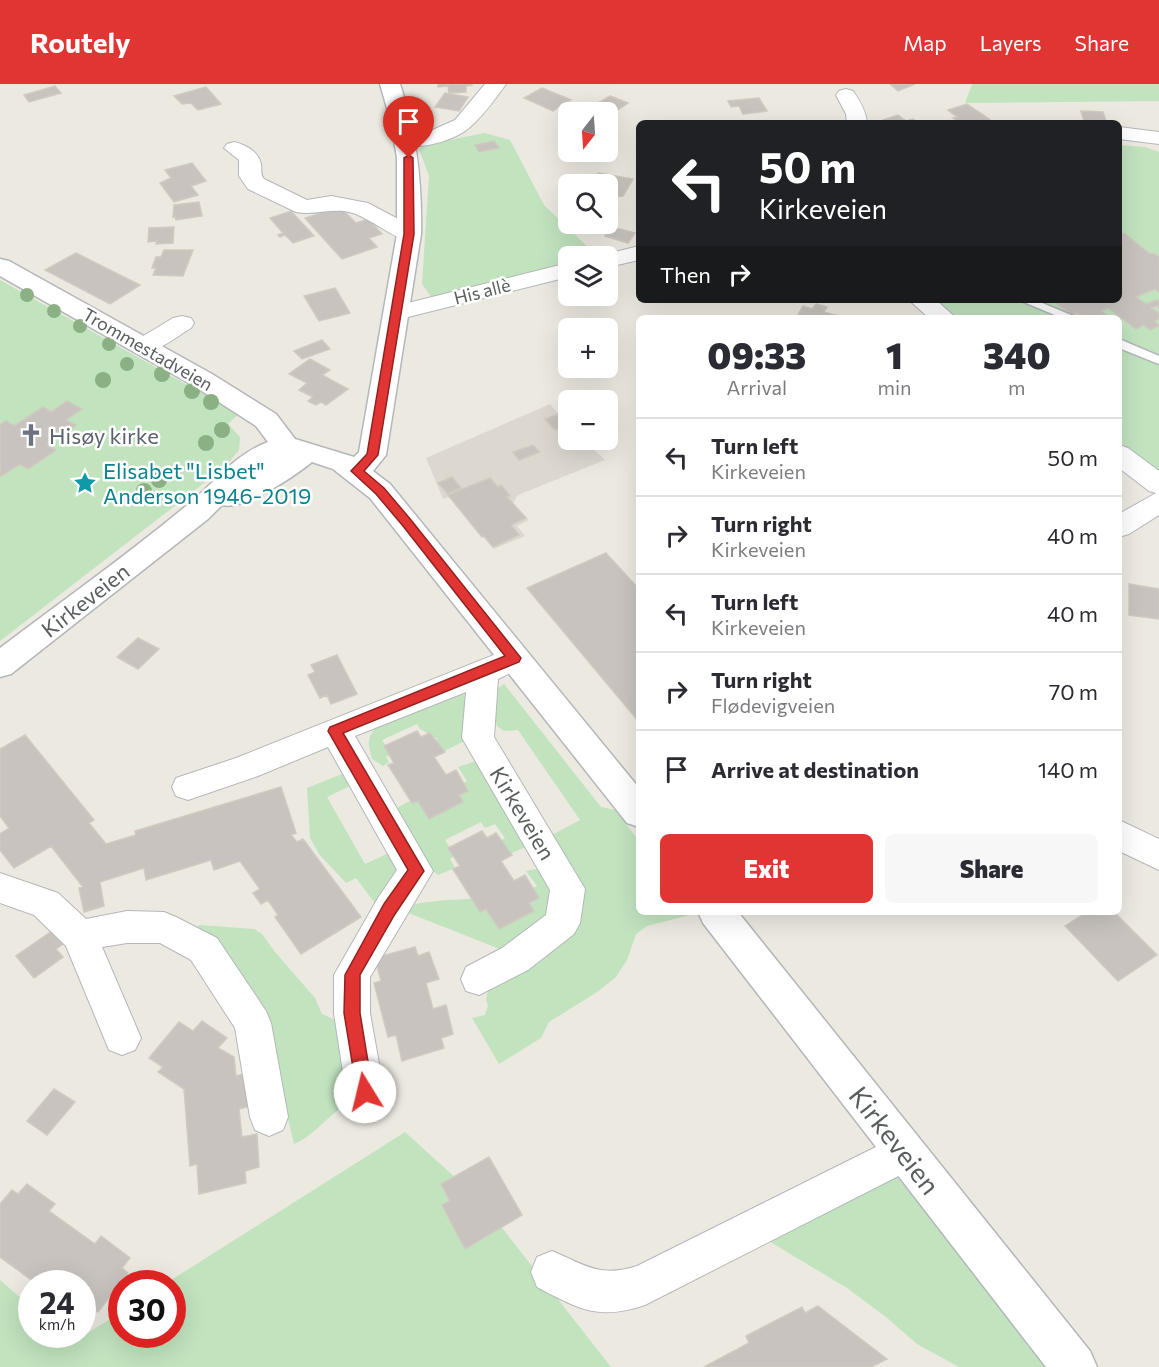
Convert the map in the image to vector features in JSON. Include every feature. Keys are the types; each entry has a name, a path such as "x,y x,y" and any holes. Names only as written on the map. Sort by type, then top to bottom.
{"main road":[{"path":"357,471 372,455 409,234 410,205 406,141 402,118 390,84"},
{"name":"Trommestadveien","path":"0,266 144,346 266,420 296,448"},
{"path":"296,448 344,462 387,499 636,809"},
{"name":"Kirkeveien","path":"0,665 198,512 285,470 296,448"},
{"name":"Kirkeveien","path":"718,915 1074,1367"}],"street":[{"path":"406,141 433,138 462,124 496,84"},
{"path":"846,95 857,120"},
{"path":"1122,134 1159,138"},
{"path":"234,148 245,153 250,160 252,165 250,176 256,184 284,199 304,207 331,203 360,208 409,234"},
{"path":"618,258 636,254"},
{"name":"His allè","path":"396,313 558,272"},
{"path":"925,303 940,315"},
{"path":"144,346 182,323"},
{"path":"1122,456 1159,486"},
{"path":"1122,525 1159,502"},
{"path":"188,787 247,767 483,673 514,658"},
{"name":"Kirkeveien","path":"479,979 515,959 562,922 568,889 478,738 483,673"},
{"path":"335,731 416,871 390,909 352,975 352,1013 365,1092"},
{"path":"1122,836 1159,856"},
{"path":"0,888 46,904 80,936 122,1038"},
{"path":"80,936 127,927 164,928 204,949 253,1023 269,1117"},
{"path":"552,1272 585,1290 621,1292 645,1284 904,1152"}],"lane":[{"path":"1033,303 1064,315"},
{"path":"1122,345 1132,351 1159,360"}],"shaded area":[{"path":"550,404 558,413 558,450 594,450 605,460 518,495 513,503 529,520 517,526 525,536 494,549 449,497 443,499 426,458"}],"green space":[{"path":"972,84 1159,84 1159,101 965,103"},
{"path":"485,133 510,140 544,205 558,218 558,234 574,234 587,246 558,246 558,265 432,298 422,284 429,176 419,149 429,144"},
{"path":"1122,145 1145,147 1159,152 1159,495 1122,468 1122,315 936,315 922,303 1122,303"},
{"path":"0,280 239,414 228,424 240,437 239,450 225,467 0,641"},
{"path":"504,684 601,807 615,810 636,837 636,915 690,915 647,926 636,934 627,960 615,978 549,1022 541,1038 499,1064 472,1018 485,1015 489,986 559,936 552,835 580,820 518,730 504,731 497,726 490,699 495,690"},
{"path":"459,691 467,698 467,740 436,755 428,744 438,739 420,729 417,724 382,740 391,754 386,757 389,762 383,766 372,759 369,741 373,731 382,722 407,708"},
{"path":"479,760 532,844 503,857 494,845 505,838 495,824 485,828 481,822 445,840 455,856 450,859 455,868 438,875 429,867 397,808 419,796 429,810 463,794 457,786 467,781 458,767"},
{"path":"342,774 350,786 327,797 365,864 389,853 396,862 398,874 377,906 356,878 346,883 319,854 310,838 307,788"},
{"path":"546,867 556,886 548,917 505,951 406,912 405,907 420,903 491,898 524,892 537,886 526,871"},
{"path":"199,925 254,929 262,934 315,998 322,1014 335,1020 347,1074 344,1106 301,1141 294,1144 267,1033 250,991 235,965 197,929"},
{"path":"405,1132 481,1201 611,1367 0,1367 0,1280 18,1296 18,1348 96,1348 96,1328 108,1320 108,1348 186,1348 186,1271"},
{"path":"888,1165 1046,1367 959,1367 917,1344 847,1288 757,1234"}],"building":[{"path":"438,84 472,85 466,86 466,92 449,93 448,86 438,87"},
{"path":"890,84 915,84 898,91"},
{"path":"55,86 61,93 29,102 24,95"},
{"path":"206,87 221,104 198,110 191,103 182,104 174,96"},
{"path":"542,88 571,100 558,102 558,108 553,111 524,98"},
{"path":"445,93 468,97 459,111 435,107"},
{"path":"610,96 628,103 618,110 618,102 600,102"},
{"path":"759,98 767,111 743,114 739,106 731,107 728,101"},
{"path":"967,104 991,120 956,120 953,118 957,117 948,110"},
{"path":"1081,111 1103,112 1106,120 1084,120"},
{"path":"898,115 905,120 883,120"},
{"path":"494,141 499,148 479,152 475,145"},
{"path":"192,163 206,181 191,186 198,195 174,202 160,183 171,178 165,170"},
{"path":"618,176 633,179 623,196 618,196"},
{"path":"199,202 202,216 176,220 175,216 173,217 174,205"},
{"path":"340,207 356,223 368,219 382,234 369,238 377,247 342,259 305,218"},
{"path":"291,211 314,236 293,243 285,235 280,237 278,235 283,233 270,218"},
{"path":"174,227 173,243 148,242 149,228"},
{"path":"618,229 635,233 628,243 605,236 618,234"},
{"path":"1124,233 1150,254 1153,253 1159,257 1159,292 1155,289 1136,297 1146,304 1159,301 1159,308 1156,306 1151,308 1159,313 1159,319 1155,321 1159,326 1150,330 1144,325 1136,329 1122,318 1122,315 1117,315 1108,308 1101,311 1107,315 1077,313 1072,315 1056,303 1122,303 1122,234"},
{"path":"164,250 193,250 183,276 153,275 156,268 152,268 156,257 161,257"},
{"path":"76,253 140,285 110,304 45,270"},
{"path":"335,288 350,313 319,321 304,296"},
{"path":"816,304 827,307 824,312 835,315 798,315 803,306 812,309"},
{"path":"322,340 330,349 302,359 294,351"},
{"path":"310,359 330,370 322,375 348,389 326,405 321,402 316,405 308,401 313,397 299,390 307,383 289,374"},
{"name":"Hisøy kirke","path":"67,401 82,409 66,420 76,425 47,445 56,450 28,469 20,464 0,477 0,425 6,421 14,426 43,407 51,412"},
{"path":"558,414 558,429 555,430 545,419"},
{"path":"533,445 540,452 519,460 513,452"},
{"path":"452,477 461,488 448,494 438,483"},
{"path":"490,478 498,487 501,485 510,496 507,497 526,518 511,525 519,535 493,547 448,495"},
{"path":"606,553 636,586 636,718 527,588"},
{"path":"1129,584 1159,589 1159,619 1129,615"},
{"path":"138,638 159,649 138,669 117,657"},
{"path":"337,655 357,694 331,704 327,695 320,698 308,675 315,672 311,665"},
{"path":"417,731 421,737 430,733 445,752 434,757 446,775 456,770 468,791 459,795 463,802 429,819 418,801 412,803 388,765 394,763 384,746"},
{"path":"25,735 94,820 89,823 106,844 136,835 135,831 281,787 296,833 291,835 297,842 303,839 361,917 301,954 275,917 278,915 268,900 261,904 253,893 260,889 240,861 214,870 211,860 146,880 144,868 100,882 104,906 84,912 79,888 83,887 51,846 14,868 0,850 0,834 9,828 0,816 0,749"},
{"path":"482,831 487,838 496,833 512,855 501,861 514,881 525,875 539,898 529,903 534,911 499,929 486,909 480,912 453,869 460,866 448,848"},
{"path":"1082,915 1117,915 1157,955 1118,981 1065,926"},
{"path":"52,931 63,944 56,949 63,957 34,978 16,956"},
{"path":"415,947 418,956 429,952 439,979 426,983 433,1009 446,1005 453,1034 441,1038 444,1048 402,1061 396,1035 388,1037 374,983 381,981 375,958"},
{"path":"202,1021 227,1038 218,1048 234,1057 236,1076 248,1073 254,1105 239,1109 242,1137 257,1134 259,1167 245,1171 246,1183 199,1194 197,1164 190,1166 184,1089 158,1072 163,1067 149,1058 179,1022 193,1031"},
{"path":"54,1089 75,1102 47,1135 27,1121"},
{"path":"489,1157 522,1215 465,1249 442,1205 450,1201 441,1184"},
{"path":"27,1184 55,1204 49,1211 95,1244 101,1236 130,1258 122,1268 124,1270 108,1270 108,1299 98,1312 96,1311 96,1270 18,1270 0,1257 0,1204 12,1190 18,1194"},
{"path":"818,1306 887,1359 871,1367 704,1367 749,1343 746,1336 802,1307 805,1313"}],"place":[{"name":"Hisøy kirke","path":"31,435"},
{"name":"Elisabet \"Lisbet\" Anderson 1946-2019","path":"85,483"}],"route":[{"path":"365,1092 352,1013 352,975 390,909 416,871 335,731 483,673 514,658 407,523 380,491 357,471 367,463 372,455 390,350 409,234 409,158"}]}
